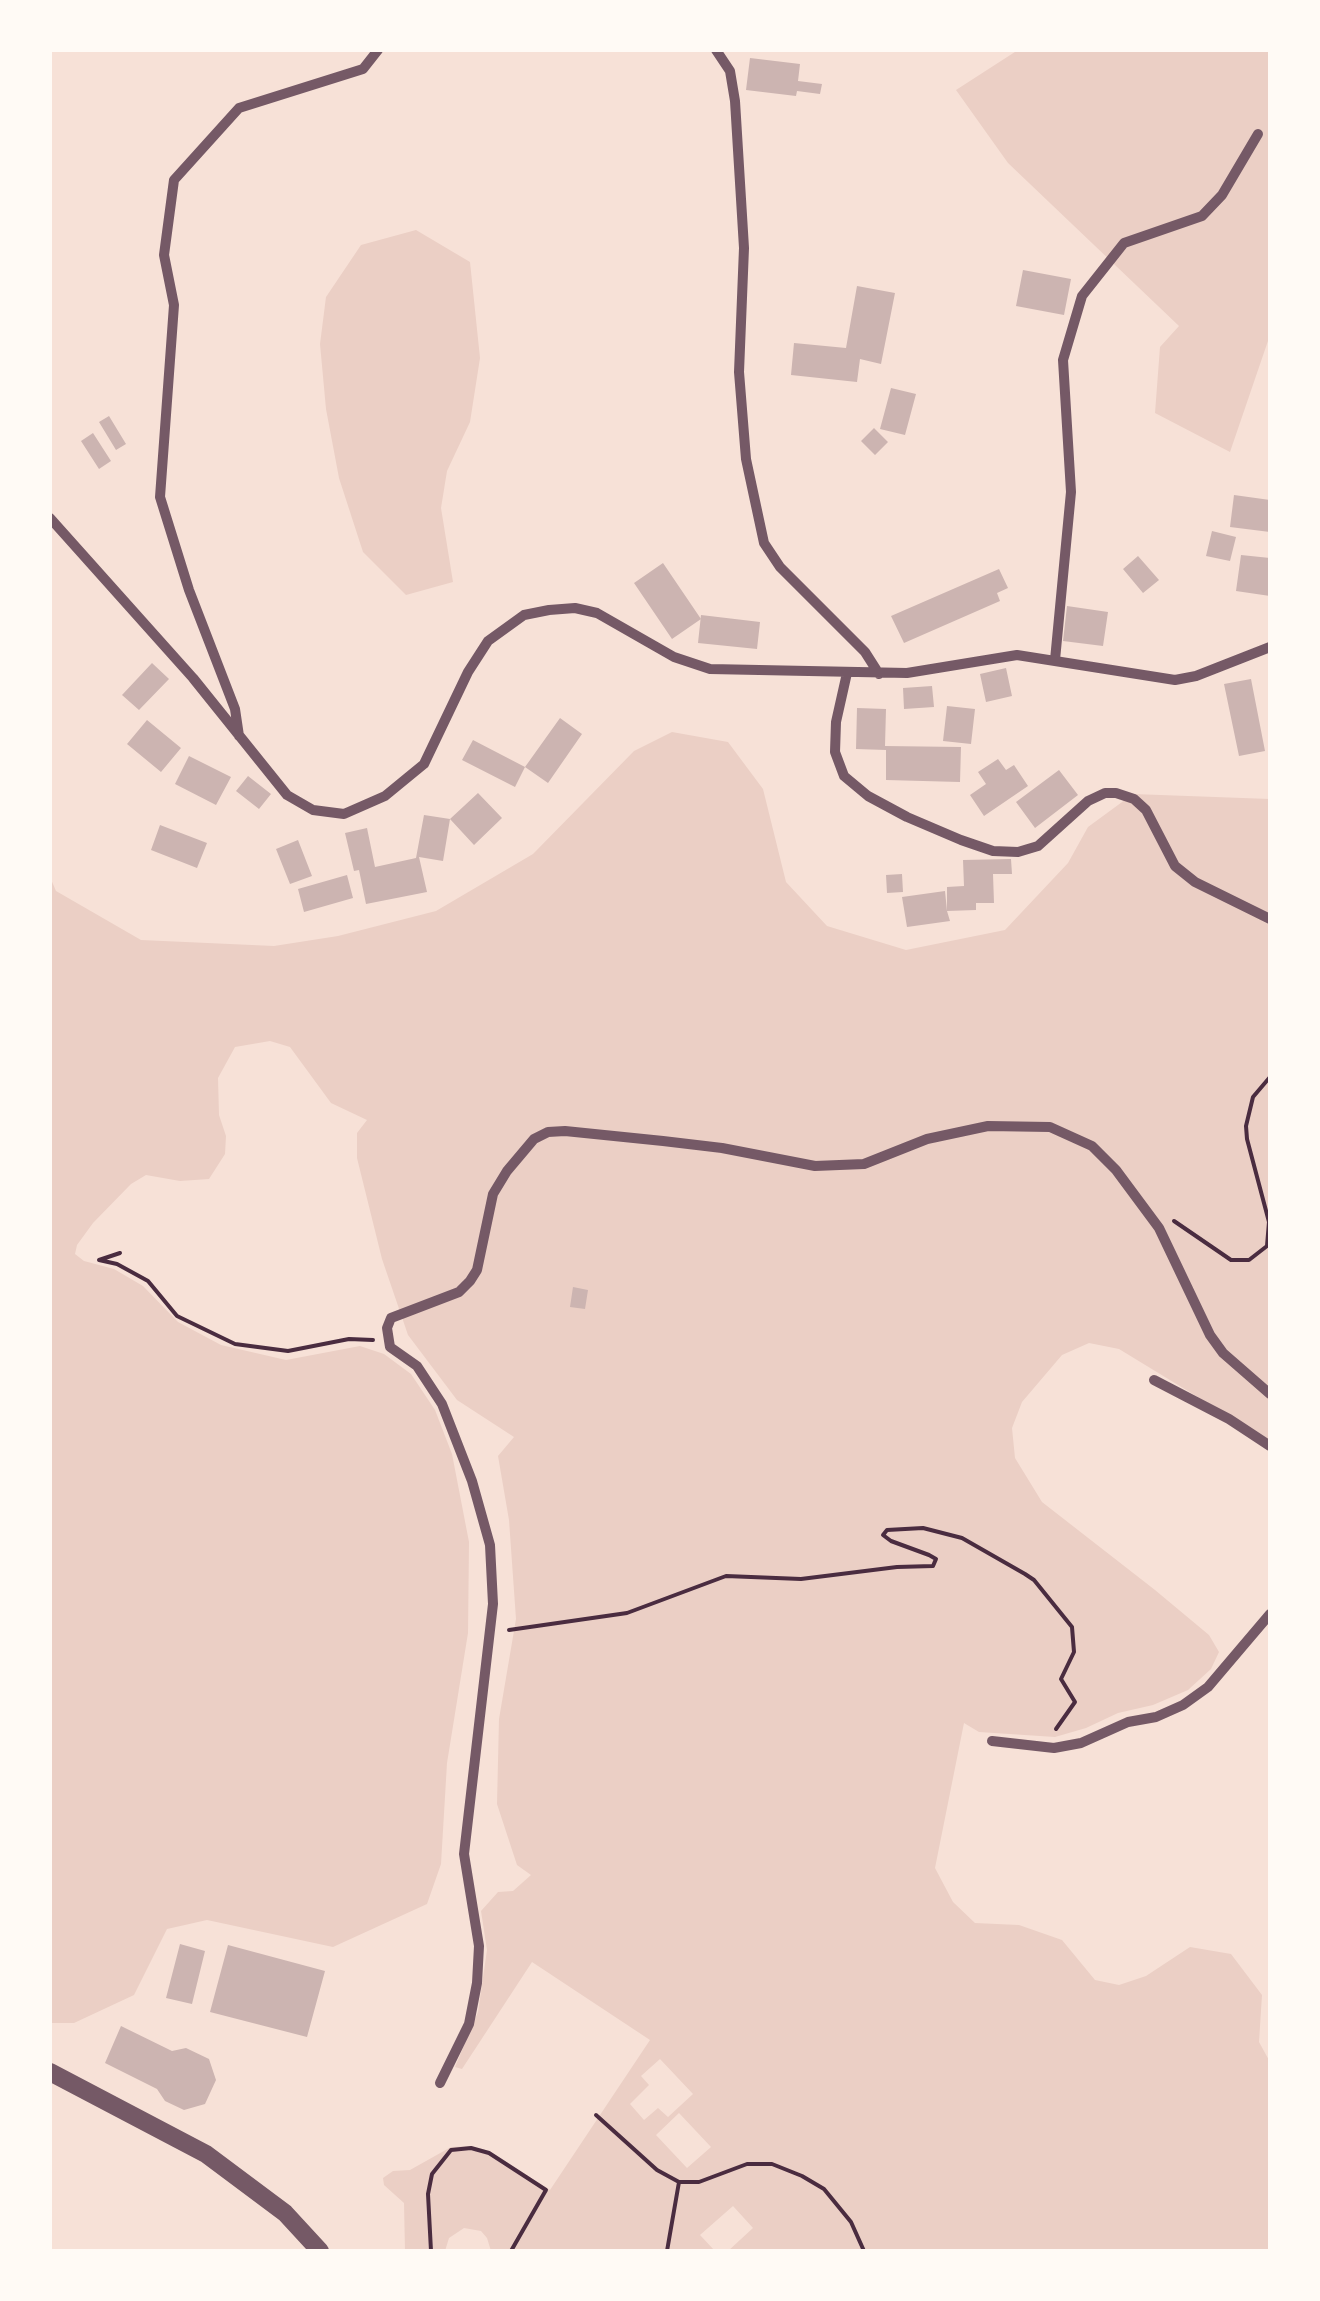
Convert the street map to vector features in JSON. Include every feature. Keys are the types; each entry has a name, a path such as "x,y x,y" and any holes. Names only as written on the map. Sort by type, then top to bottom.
{"street":[{"path":"239,737 235,709 189,590 160,497 174,305 164,255 174,180 206,140 240,108 362,69 378,50"},
{"path":"716,50 730,71 735,101 744,248 739,372 746,459 764,543 780,567 866,652 879,674"},
{"path":"1054,660 1070,492 1063,360 1082,296 1124,243 1202,216 1222,195 1258,134"},
{"path":"50,518 157,637 287,795 312,810 344,814 385,796 424,764 468,672 488,642 524,615 550,610 576,608 597,613 674,657 710,669 907,673 1018,655 1175,680 1196,676 1270,646"},
{"path":"847,673 836,722 835,752 844,776 868,796 961,840 993,850 1018,852 1038,846 1088,801 1105,793 1116,793 1134,799 1146,810 1175,866 1195,882 1270,918"},
{"path":"440,2083 469,2024 478,1984 479,1946 464,1854 492,1604 490,1545 472,1481 442,1404 417,1366 390,1347 390,1318 459,1292 470,1281 477,1270 493,1194 521,1151 534,1139 548,1132 722,1148 815,1166 864,1164 928,1139 988,1126 1050,1126 1092,1146 1140,1201 1168,1244 1198,1317 1210,1335 1223,1353 1270,1394"},
{"path":"1154,1380 1229,1419 1270,1446"},
{"path":"992,1741 1054,1748 1081,1743 1128,1722 1184,1706 1208,1687 1270,1614"},
{"path":"50,2072 206,2154 286,2213 320,2251"}],"path":[{"path":"1140,1201 1162,1212 1220,1256 1240,1262 1261,1253 1270,1235 1270,1222 1246,1139 1246,1126 1253,1096 1270,1077"},
{"path":"120,1253 100,1260 117,1264 148,1282 177,1316 235,1344 288,1351 350,1338 388,1341"},
{"path":"510,1630 627,1613 721,1577 801,1579 897,1566 933,1566 936,1560 929,1555 885,1538 884,1532 912,1528 948,1534 1034,1580 1072,1627 1074,1652 1061,1679 1076,1702 1060,1726 1026,1746"},
{"path":"596,2115 656,2170 678,2182 699,2182 746,2164 772,2164 824,2189 851,2222 864,2251"},
{"path":"431,2251 428,2194 432,2174 451,2150 471,2148 489,2153 546,2190 511,2251"},
{"path":"667,2251 678,2182"}],"shaded area":[{"path":"1018,50 1270,50 1270,335 1230,452 1155,413 1160,347 1179,326 1008,163 956,90"},
{"path":"416,230 470,262 480,358 470,422 447,471 441,508 453,582 406,595 363,552 339,478 326,409 320,344 326,297 361,245"},
{"path":"672,732 728,742 763,789 786,882 827,926 906,950 1005,930 1068,863 1088,827 1133,794 1270,799 1270,1441 1119,1349 1089,1343 1062,1355 1022,1402 1012,1428 1015,1458 1042,1502 1209,1635 1219,1652 1211,1669 1188,1690 1055,1737 979,1732 964,1723 935,1868 953,1902 975,1923 1019,1925 1062,1940 1095,1980 1119,1985 1146,1976 1190,1947 1231,1954 1262,1995 1259,2042 1270,2062 1270,2251 728,2251 753,2228 733,2206 700,2235 715,2251 491,2251 481,2231 464,2228 449,2238 445,2251 405,2251 404,2203 384,2185 383,2178 393,2171 410,2170 451,2147 471,2146 489,2151 550,2190 650,2040 532,1962 462,2069 455,2067 478,2012 487,1950 481,1911 498,1892 513,1891 531,1875 517,1865 497,1804 499,1719 516,1619 509,1520 498,1456 514,1437 457,1400 408,1335 382,1259 357,1158 357,1133 367,1120 331,1103 290,1047 270,1041 235,1047 218,1078 225,1154 209,1179 180,1181 146,1175 131,1184 93,1223 75,1254 84,1261 114,1269 143,1286 178,1322 221,1345 286,1360 360,1346 384,1354 411,1374 435,1410 452,1454 469,1542 468,1633 447,1763 441,1864 427,1904 333,1947 207,1920 167,1929 134,1995 74,2023 50,2023 50,877 56,891 141,940 274,946 338,936 436,911 533,854 634,751","holes":["660,2059 693,2094 668,2117 658,2108 644,2120 630,2104 649,2085 641,2076","679,2113 711,2147 687,2168 656,2135"]}],"building":[{"path":"750,58 800,64 798,81 822,84 820,94 797,91 796,96 746,90"},
{"path":"1023,270 1071,279 1064,315 1016,306"},
{"path":"857,286 895,293 881,364 860,359 857,382 791,375 794,343 846,348"},
{"path":"891,388 916,394 905,435 880,429"},
{"path":"109,416 126,444 116,450 99,422"},
{"path":"874,428 888,442 875,455 861,441"},
{"path":"93,433 111,461 99,469 81,441"},
{"path":"1234,495 1270,500 1270,532 1230,527"},
{"path":"1212,531 1236,537 1230,561 1206,556"},
{"path":"1241,555 1270,558 1270,596 1236,591"},
{"path":"1138,556 1159,580 1143,593 1123,569"},
{"path":"663,563 701,619 672,639 634,583"},
{"path":"999,569 1008,588 997,593 1000,601 904,643 891,616"},
{"path":"1067,606 1108,612 1103,646 1063,641"},
{"path":"701,615 760,622 757,649 698,643"},
{"path":"152,663 169,679 139,710 122,695"},
{"path":"1006,668 1012,696 986,702 980,674"},
{"path":"1251,679 1265,751 1239,756 1224,684"},
{"path":"932,686 934,707 904,709 903,688"},
{"path":"947,706 975,709 971,744 943,741"},
{"path":"857,708 886,709 885,746 961,747 960,782 886,780 886,750 856,749"},
{"path":"560,718 582,734 548,783 525,767"},
{"path":"147,720 181,748 161,772 127,744"},
{"path":"473,740 525,767 515,787 462,760"},
{"path":"189,756 231,777 216,805 175,784"},
{"path":"998,759 1006,770 1014,765 1028,786 984,816 970,795 986,784 978,772"},
{"path":"1059,770 1078,795 1035,828 1016,802"},
{"path":"248,776 271,794 259,809 236,791"},
{"path":"478,793 502,818 474,845 450,819"},
{"path":"424,815 450,819 443,861 419,857 427,892 366,904 345,833 367,828 375,867 416,858"},
{"path":"160,825 207,843 197,868 151,850"},
{"path":"298,840 312,876 290,884 276,849"},
{"path":"1011,859 1012,874 993,874 994,903 976,903 976,910 947,911 947,887 964,886 963,860"},
{"path":"902,874 903,892 887,893 886,875"},
{"path":"347,875 353,898 304,912 298,889"},
{"path":"945,891 950,921 907,927 902,897"},
{"path":"573,1287 588,1290 585,1309 570,1307"},
{"path":"180,1944 205,1951 192,2004 166,1998"},
{"path":"228,1945 325,1971 307,2037 210,2012"},
{"path":"121,2026 172,2051 186,2048 209,2059 216,2080 205,2104 184,2110 165,2101 157,2089 105,2063"}]}
